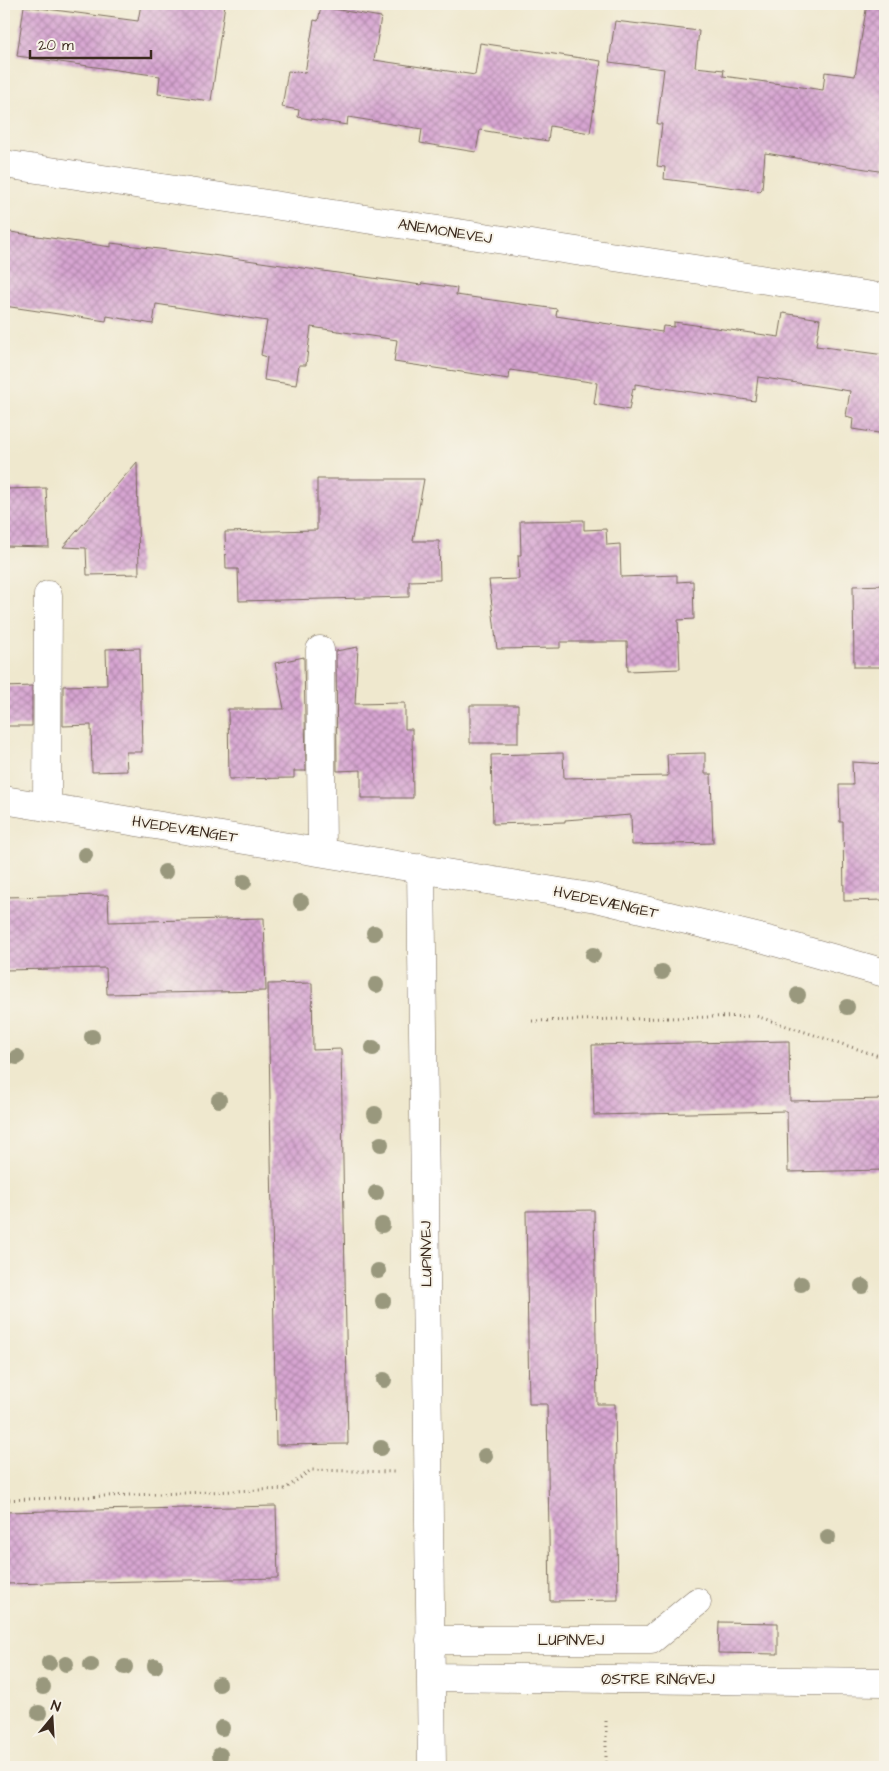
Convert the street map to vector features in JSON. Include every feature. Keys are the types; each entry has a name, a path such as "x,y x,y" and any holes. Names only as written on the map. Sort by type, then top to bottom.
{"street":[{"name":"ANEMONEVEJ","path":"4,164 885,298"},
{"path":"47,807 48,595"},
{"path":"320,650 322,851"},
{"name":"HVEDEVÆNGET","path":"4,800 322,851 596,898 768,940 885,973"},
{"name":"LUPINVEJ","path":"421,868 432,1767"},
{"name":"LUPINVEJ","path":"430,1640 651,1640 697,1602"},
{"name":"ØSTRE RINGVEJ","path":"431,1677 885,1682"}],"path":[{"path":"532,1021 756,1016 885,1058"},
{"path":"4,1500 285,1489 311,1470 428,1472"},
{"path":"606,1679 606,1767"}],"building":[{"path":"141,4 225,4 211,101 158,94 160,76 17,56 24,6 138,21"},
{"path":"867,4 885,4 885,172 765,153 762,189 760,191 664,179 665,167 657,166 662,124 657,124 664,69 609,62 615,21 699,31 695,67 724,70 723,76 823,90 825,72 855,76"},
{"path":"321,7 381,17 374,60 475,75 480,43 601,61 590,133 550,126 548,141 480,130 476,152 420,143 422,129 348,117 347,125 298,117 299,110 282,107 288,71 305,73 314,20 318,21"},
{"path":"4,231 111,247 111,243 191,252 421,285 422,283 457,288 456,295 557,309 556,316 662,332 663,326 674,327 674,322 779,337 783,313 820,319 816,346 885,355 885,434 852,429 853,418 846,416 850,391 758,377 755,401 635,384 629,410 594,404 597,383 510,370 509,379 394,362 397,340 311,327 306,365 299,365 296,385 264,380 267,357 261,355 267,321 156,304 153,324 107,316 106,321 4,306"},
{"path":"137,462 139,574 87,575 86,548 63,547"},
{"path":"317,479 424,479 413,541 439,541 440,580 409,581 409,597 239,601 238,569 226,569 225,532 317,530"},
{"path":"46,488 49,547 4,546 4,489"},
{"path":"584,520 584,530 606,529 607,545 620,544 621,577 677,575 677,582 693,581 694,619 678,620 680,669 628,671 627,642 560,642 560,648 497,649 489,580 519,579 518,555 521,555 520,521"},
{"path":"885,585 885,667 854,667 853,586"},
{"path":"358,647 355,704 405,703 405,729 412,729 413,798 361,798 361,770 337,771 336,651"},
{"path":"140,648 142,752 126,752 127,771 92,772 91,725 63,726 63,686 107,685 106,649"},
{"path":"304,657 306,771 294,771 294,778 229,779 228,709 284,709 275,663"},
{"path":"32,686 32,726 4,726 4,687"},
{"path":"470,705 518,705 518,743 470,743"},
{"path":"563,753 564,778 668,776 667,754 705,753 705,774 711,774 713,843 632,845 631,815 565,820 565,822 493,824 491,755"},
{"path":"852,762 885,764 885,900 844,901 843,822 840,822 839,785 853,785"},
{"path":"108,895 109,922 264,918 266,991 107,994 106,968 4,970 4,897"},
{"path":"312,983 313,1050 341,1049 348,1444 276,1445 268,984"},
{"path":"789,1041 790,1101 885,1099 885,1170 788,1172 787,1111 594,1115 592,1045"},
{"path":"594,1210 597,1404 615,1404 618,1600 550,1601 547,1404 529,1404 526,1211"},
{"path":"276,1506 278,1578 4,1584 4,1512"},
{"path":"719,1622 778,1623 778,1654 718,1653"}]}
